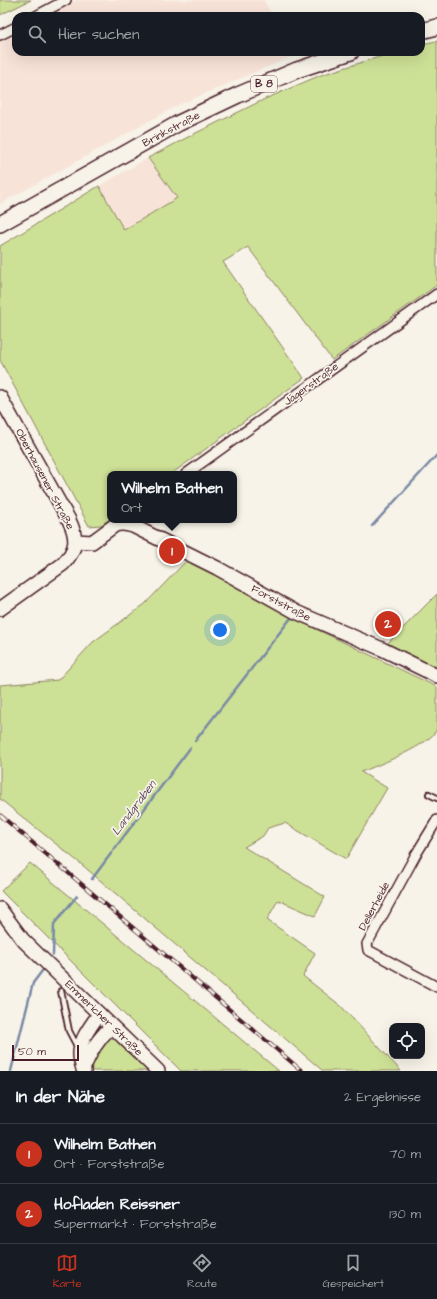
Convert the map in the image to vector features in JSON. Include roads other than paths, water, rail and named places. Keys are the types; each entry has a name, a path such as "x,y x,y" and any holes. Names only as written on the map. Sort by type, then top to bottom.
{"main road":[{"path":"425,30 437,27"},
{"name":"Brinkstraße","path":"0,224 179,123 297,70 339,56"}],"street":[{"path":"44,12 66,0"},
{"path":"0,35 12,29"},
{"name":"Jägerstraße","path":"190,471 437,294"},
{"name":"Oberhausener Straße","path":"0,397 69,520 76,541"},
{"path":"0,609 63,564 72,551 76,541 92,542 115,525 124,523"},
{"name":"Forststraße","path":"130,523 217,568 296,612 382,649 437,676"},
{"name":"Dellerheide","path":"437,820 435,830 415,856 367,944 368,950 437,987"},
{"name":"Emmericher Straße","path":"0,909 23,940 158,1071"},
{"path":"84,1070 80,1060 80,1051 88,1030 100,1014"},
{"path":"84,1070 89,1055 95,1044 112,1027"}],"lane":[{"path":"429,794 437,798"},
{"path":"61,991 69,1031 80,1051"}],"waterway":[{"name":"Landgraben","path":"372,526 437,455"},
{"name":"Landgraben","path":"195,741 291,618"},
{"name":"Landgraben","path":"92,879 190,748"},
{"name":"Landgraben","path":"53,955 54,924 77,896"},
{"name":"Landgraben","path":"11,1071 33,983 42,971"}],"railway":[{"path":"0,815 302,1071"}],"place":[{"name":"Wilhelm Bathen","path":"172,551"},
{"name":"Hofladen Reissner","path":"388,624"}]}
